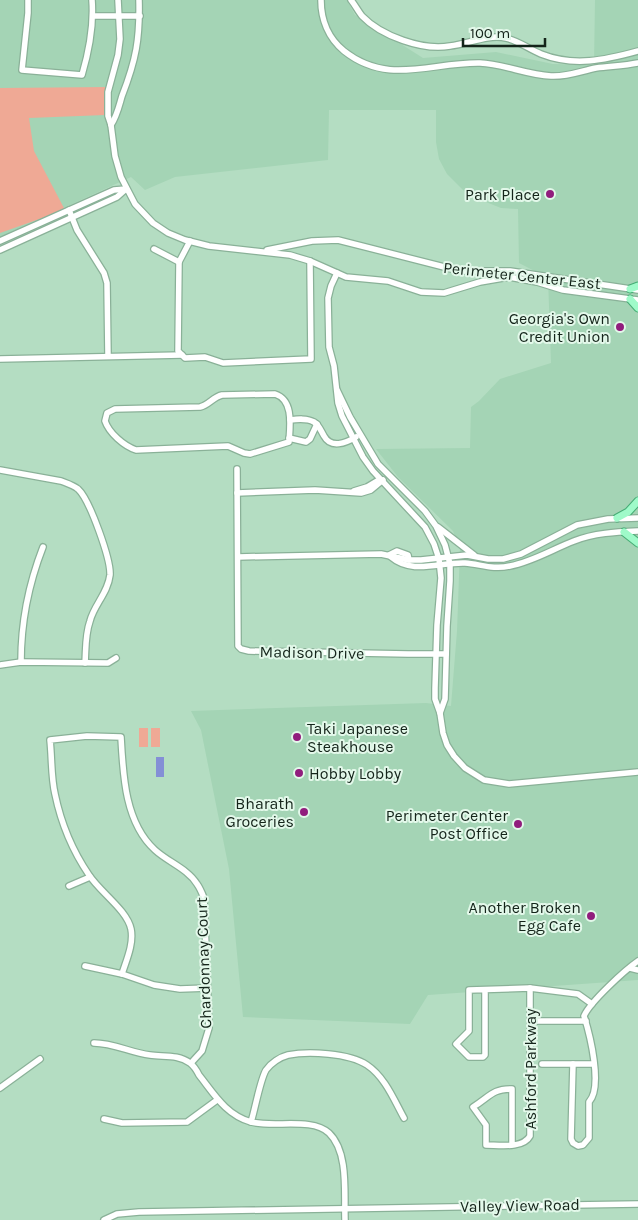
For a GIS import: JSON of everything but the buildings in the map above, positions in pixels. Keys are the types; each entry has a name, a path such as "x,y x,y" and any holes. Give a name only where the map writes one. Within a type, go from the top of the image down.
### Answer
{"main road":[{"path":"634,289 638,286"},
{"path":"634,300 638,308"},
{"path":"617,518 628,512 638,501"},
{"path":"624,532 638,543"}],"street":[{"path":"28,0 22,70 82,75 88,54 93,16 92,0"},
{"name":"Perimeter Center East","path":"118,0 120,39 108,92 108,116 115,156 126,188 135,204 153,223 168,233 190,241 234,250 290,255 351,278 388,281 427,293 448,292 494,279 514,278 571,291 634,300"},
{"path":"111,125 116,116 135,60 140,16 139,0"},
{"path":"321,0 325,23 334,42 354,58 376,67 411,70 484,64 552,76 567,76 584,71 638,63"},
{"path":"351,0 362,16 376,26 419,45 448,47 492,37 506,38 539,53 572,61 598,61 638,51"},
{"path":"93,16 140,16"},
{"path":"610,67 613,60 621,56"},
{"path":"598,61 610,67"},
{"path":"0,241 114,190 126,188"},
{"path":"0,250 117,196 126,188"},
{"path":"69,210 78,230 104,273 107,283 108,356"},
{"name":"Perimeter Center East","path":"261,252 312,241 331,240 460,271 505,270 634,289"},
{"path":"190,241 179,262 178,350 185,358 204,357 223,362 311,359 310,261"},
{"path":"154,249 179,262"},
{"path":"476,283 483,278 522,272"},
{"path":"337,273 329,290 327,302 329,347 334,366 339,408 363,457 381,480 423,524 434,544 439,562 441,578 435,700 440,712 447,745 465,768 475,776 486,781 509,784 638,772"},
{"path":"571,291 576,285 594,283"},
{"path":"0,359 182,355"},
{"path":"336,387 360,435 378,464 422,507 444,540 449,561 450,581 445,699 440,712"},
{"path":"275,394 281,396 286,401 290,420 289,442 250,454 228,446 136,450 130,448 110,431 105,418 109,411 114,409 200,407 206,405 215,397 222,395 275,394"},
{"path":"290,420 308,420 317,424 326,439 332,443 344,443 360,435"},
{"path":"289,438 306,442 310,439 317,424"},
{"name":"Madison Drive","path":"237,469 238,646 241,649 249,651 446,654"},
{"path":"0,470 61,481 78,489 88,504 110,563 110,575 107,586 90,619 86,635 85,663"},
{"path":"237,493 315,490 366,492 388,475"},
{"path":"449,561 467,555 498,560 514,557 573,526 592,521 638,518"},
{"path":"435,524 478,557"},
{"path":"389,555 398,562 409,566 449,561 482,567 503,568 520,564 581,538 638,531"},
{"path":"21,662 24,618 37,563 43,547"},
{"path":"238,557 389,555 409,560 439,562"},
{"path":"0,665 21,662 108,664 116,658"},
{"name":"Chardonnay Court","path":"122,974 131,947 132,930 127,918 90,877 77,856 64,828 55,792 50,740 86,736 121,738 129,804 140,831 154,849 188,873 197,883 204,898 209,1028 202,1051 191,1063"},
{"path":"69,886 90,877"},
{"path":"573,1064 572,1139 573,1143 578,1146 586,1143 589,1138 589,1102 594,1097 594,1064 584,1016 592,1004 624,971 638,961"},
{"path":"84,966 122,974 154,985 180,989 208,988"},
{"path":"630,968 638,970"},
{"name":"Ashford Parkway","path":"486,990 486,1055 483,1057 469,1057 456,1044 469,1031 469,990 530,988 578,994 592,1004"},
{"name":"Ashford Parkway","path":"512,1144 512,1089 500,1089 473,1107 486,1125 486,1145 512,1144 525,1142 530,1136 530,988"},
{"path":"530,1021 586,1021"},
{"path":"94,1042 107,1043 148,1055 178,1057 191,1063 217,1100 234,1114 251,1122 277,1125 314,1125 328,1132 338,1144 343,1158 345,1220"},
{"path":"251,1122 265,1072 275,1061 287,1055 305,1054 342,1056 355,1059 367,1066 387,1088 404,1118"},
{"path":"0,1088 40,1059"},
{"name":"Ashford Parkway","path":"542,1064 594,1064"},
{"path":"104,1119 122,1123 187,1122 217,1100"},
{"name":"Valley View Road","path":"104,1220 127,1212 638,1204"}],"shaded area":[{"path":"0,0 347,0 355,15 423,58 496,52 553,64 594,65 595,0 638,0 638,980 428,995 410,1024 243,1017 229,869 201,730 191,711 426,703 451,706 457,631 460,549 453,531 398,477 376,449 470,448 471,407 500,379 551,363 548,278 519,263 518,209 501,208 476,198 465,192 447,174 439,159 436,142 436,110 329,110 328,160 175,177 145,190 131,177 0,237"},
{"path":"109,87 105,115 29,118 34,151 65,210 0,233 0,88"},
{"path":"139,728 148,728 148,747 139,747"},
{"path":"151,728 160,728 160,747 151,747"}],"water":[{"path":"156,757 164,757 164,777 156,777"}],"place":[{"name":"Park Place","path":"550,194"},
{"name":"Georgia's Own Credit Union","path":"620,327"},
{"name":"Taki Japanese Steakhouse","path":"297,737"},
{"name":"Hobby Lobby","path":"299,773"},
{"name":"Bharath Groceries","path":"304,812"},
{"name":"Perimeter Center Post Office","path":"518,824"},
{"name":"Another Broken Egg Cafe","path":"591,916"}]}
